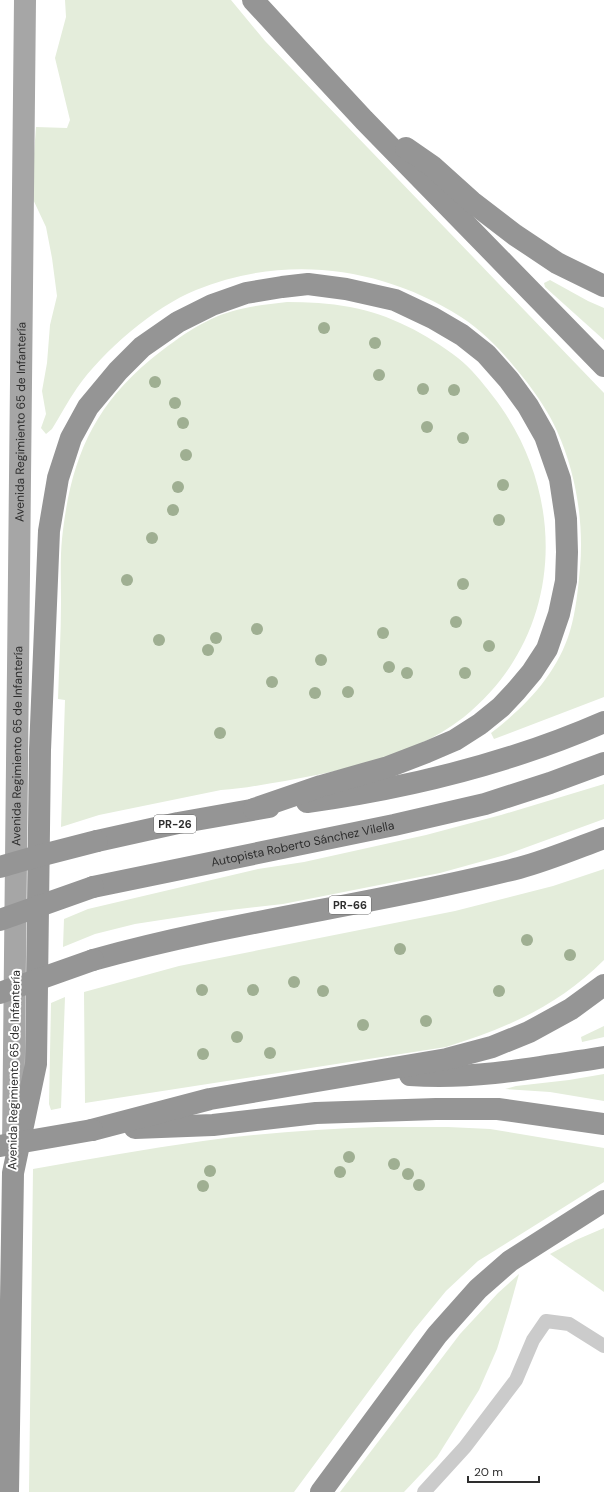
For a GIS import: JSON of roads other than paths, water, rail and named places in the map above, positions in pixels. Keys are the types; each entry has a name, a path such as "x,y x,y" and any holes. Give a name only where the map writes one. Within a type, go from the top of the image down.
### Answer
{"highway":[{"path":"253,0 364,120 604,366"},
{"path":"364,120 432,166 472,202 515,235 557,263 604,286"},
{"path":"13,1173 36,1064 40,750 49,531 58,478 72,438 88,407 118,371 142,347 178,322 212,305 246,293 282,286 308,284 346,289 395,300 433,318 462,335 486,354 524,400 545,436 560,479 566,519 566,581 559,614 547,649 532,672 502,707 480,724 455,740 388,767 321,786 254,809"},
{"path":"254,809 352,795 440,776 506,758 597,725"},
{"name":"Autopista Roberto Sánchez Vilella","path":"0,920 93,887 394,825 485,804 602,764"},
{"name":"PR-26","path":"0,867 97,841 178,823 254,809"},
{"name":"PR-66","path":"0,993 93,960 144,946 395,897 520,868 604,838"},
{"path":"0,1146 92,1130 210,1099 447,1059 492,1047 529,1032 572,1009 604,985"},
{"path":"373,1072 429,1076 467,1076 604,1057"},
{"path":"92,1130 213,1125 316,1113 498,1109 604,1124"},
{"name":"Avenida Regimiento 65 de Infantería","path":"8,1492 13,1173"},
{"path":"321,1492 437,1335 478,1289 510,1261 604,1201"}],"main road":[{"name":"Avenida Regimiento 65 de Infantería","path":"13,1173 25,0"}],"lane":[{"path":"424,1492 465,1447 516,1380 534,1340 546,1321 569,1324 604,1346"}]}
